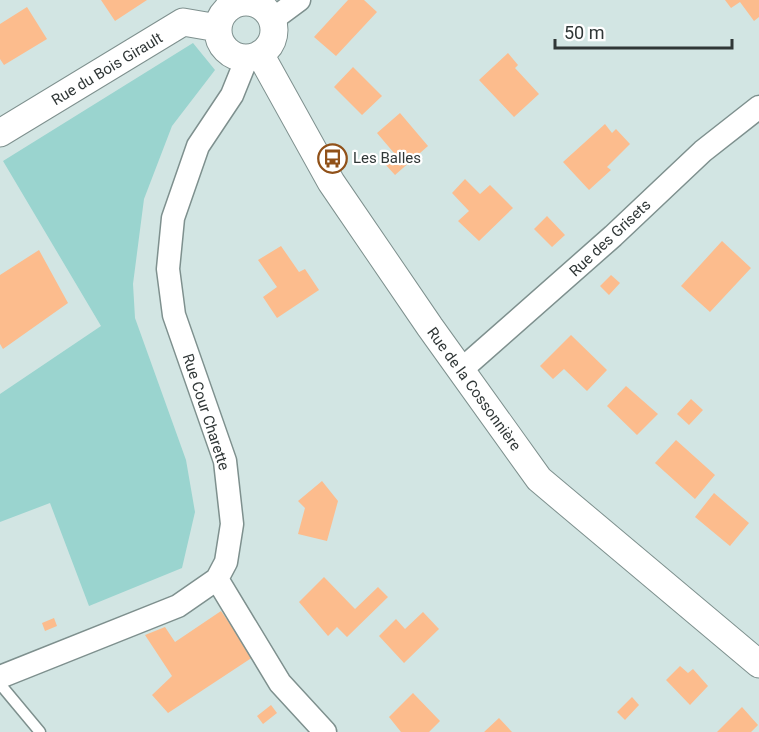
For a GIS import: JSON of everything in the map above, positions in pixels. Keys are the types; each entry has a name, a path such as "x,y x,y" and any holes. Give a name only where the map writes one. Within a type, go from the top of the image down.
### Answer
{"street":[{"path":"272,20 299,0"},
{"path":"237,1 254,3 262,7 272,20 272,39 253,56 229,52 223,46 218,28 224,12 237,1"},
{"name":"Rue du Bois Girault","path":"0,133 183,22 218,28"},
{"name":"Rue de la Cossonnière","path":"253,56 331,182 539,479 759,664"},
{"name":"Rue Cour Charette","path":"217,579 226,562 232,524 225,461 174,315 168,269 173,218 198,147 232,95 253,56"},
{"name":"Rue des Grisets","path":"461,370 613,236 703,151 759,107"},
{"path":"0,677 178,606 217,579 280,683 326,732"}],"lane":[{"path":"0,684 40,732"}],"shaded area":[{"path":"193,43 215,70 172,126 144,199 133,284 135,318 186,460 195,512 182,568 89,606 50,503 0,522 0,394 101,326 3,161"}],"building":[{"path":"101,0 147,0 115,21"},
{"path":"348,0 364,0 377,12 336,56 314,37"},
{"path":"725,0 759,0 759,17 754,21 740,2 731,8"},
{"path":"27,7 47,39 4,65 0,59 0,24"},
{"path":"508,53 518,65 515,68 539,94 514,117 479,80"},
{"path":"353,67 382,96 362,115 334,87"},
{"path":"400,113 428,146 395,175 384,163 394,153 377,133"},
{"path":"605,124 612,133 616,129 630,144 607,167 611,170 589,190 563,162"},
{"path":"465,179 480,194 490,185 513,208 479,241 458,221 469,211 452,193"},
{"path":"547,216 565,235 552,247 534,229"},
{"path":"722,241 751,268 710,312 681,286"},
{"path":"281,246 299,272 305,269 319,290 277,318 263,297 277,287 258,260"},
{"path":"39,250 68,303 3,349 0,344 0,275"},
{"path":"611,275 620,283 609,295 600,286"},
{"path":"571,335 607,370 587,391 564,369 553,379 540,366"},
{"path":"626,386 658,414 637,435 607,406"},
{"path":"691,399 703,410 689,425 677,414"},
{"path":"676,440 715,475 695,499 655,463"},
{"path":"322,481 338,501 327,541 298,534 305,508 298,501"},
{"path":"714,493 749,523 730,546 695,517"},
{"path":"324,577 355,609 378,587 388,597 347,637 337,627 328,636 299,602"},
{"path":"221,611 253,657 168,713 152,695 172,676 145,635 165,627 175,642"},
{"path":"423,612 439,629 404,663 379,636 396,619 405,629"},
{"path":"54,618 57,626 45,631 42,623"},
{"path":"680,666 688,673 693,669 708,686 690,705 666,680"},
{"path":"413,693 440,721 429,732 401,732 389,717"},
{"path":"632,697 639,705 625,720 617,712"},
{"path":"271,705 277,713 263,724 257,716"},
{"path":"742,707 758,725 751,732 717,732"},
{"path":"499,718 512,732 484,732"}],"place":[{"name":"Les Balles","path":"332,158"}]}
